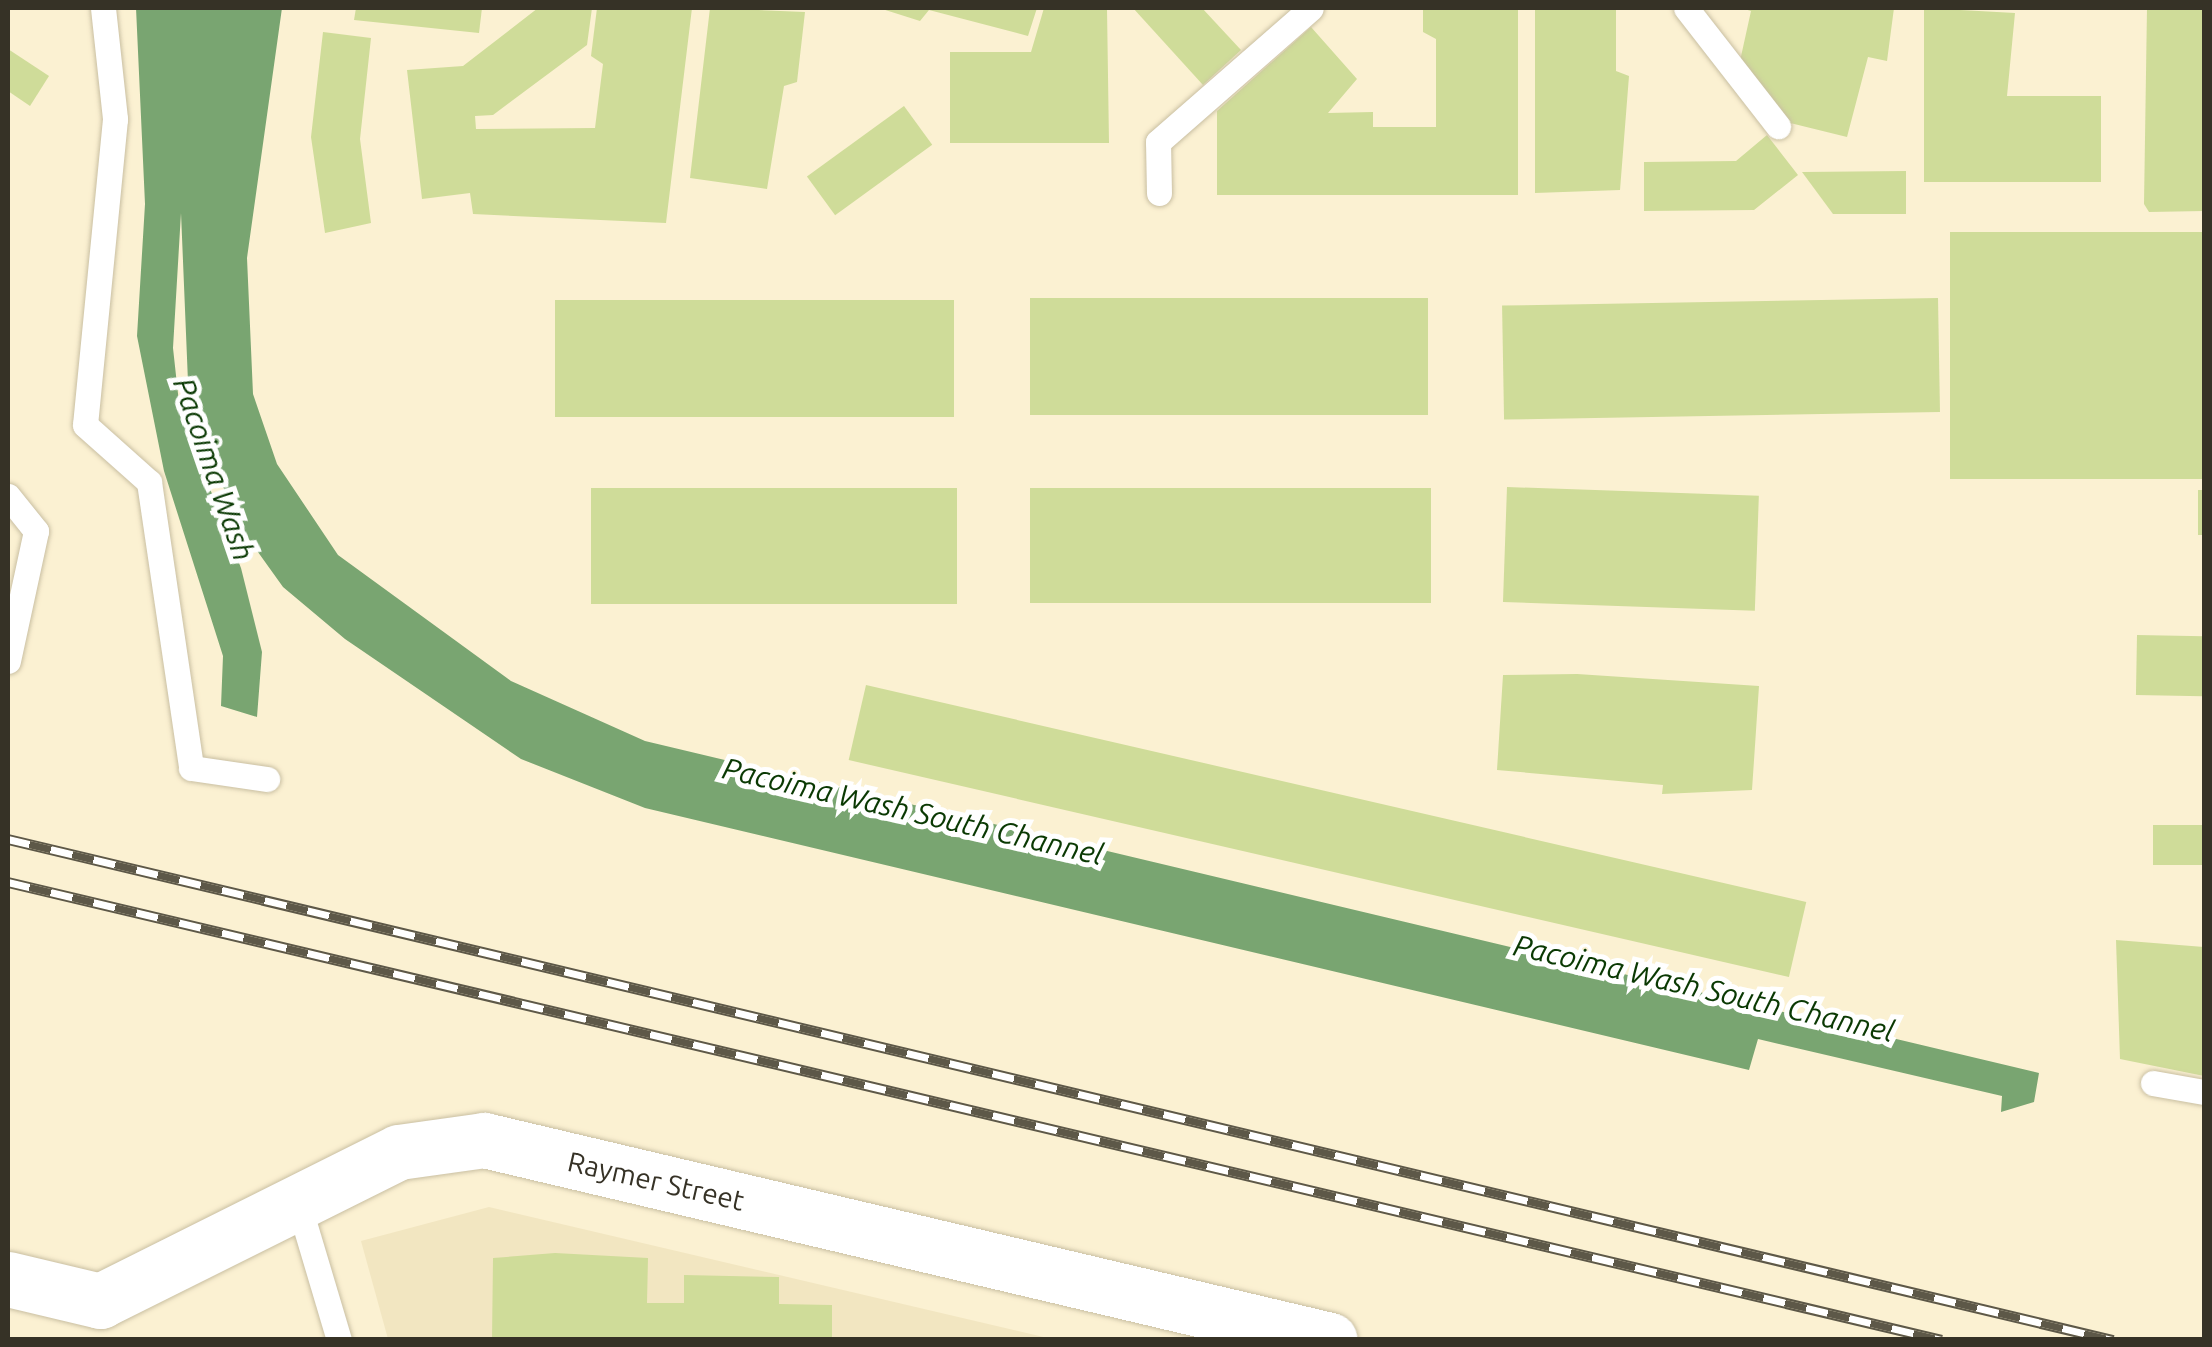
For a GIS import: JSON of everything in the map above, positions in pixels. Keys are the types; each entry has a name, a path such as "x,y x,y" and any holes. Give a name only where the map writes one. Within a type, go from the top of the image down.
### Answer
{"street":[{"name":"Raymer Street","path":"8,1278 105,1320 297,1198 399,1152 484,1140 1317,1338"}],"lane":[{"path":"102,8 115,119 85,425 148,482 191,768 267,778"},
{"path":"1159,194 1158,142 1311,8"},
{"path":"1686,8 1778,126"},
{"path":"8,496 36,531 8,660"},
{"path":"2152,1082 2204,1092"},
{"path":"297,1198 338,1340"}],"shaded area":[{"path":"489,1207 1052,1339 388,1339 361,1241"}],"water":[{"name":"Pacoima Wash South Channel","path":"136,8 282,8 247,258 253,394 277,464 338,555 511,681 645,741 2039,1073 2034,1102 2001,1112 2002,1096 1758,1039 1749,1070 645,808 521,759 345,639 283,587 240,527 189,406 181,213 173,348 180,412 241,568 262,652 257,717 221,706 223,656 164,471 137,336 145,204"}],"building":[{"path":"356,8 482,8 479,33 354,20"},
{"path":"538,8 592,8 587,45 493,115 475,116 476,129 595,128 603,64 591,56 597,8 692,8 666,223 473,214 470,193 422,199 407,70 463,66"},
{"path":"710,8 805,12 797,82 784,86 767,189 690,178"},
{"path":"879,8 1037,8 1028,36 929,10 920,21"},
{"path":"1044,8 1107,8 1109,143 950,143 950,52 1031,52"},
{"path":"1133,8 1202,8 1241,50 1203,85"},
{"path":"1423,8 1518,8 1518,195 1217,195 1217,111 1311,27 1357,79 1328,113 1373,112 1373,127 1436,127 1436,39 1423,32"},
{"path":"1535,8 1616,8 1616,71 1629,76 1620,190 1535,193"},
{"path":"1741,8 1894,8 1887,61 1868,57 1847,137 1778,120 1740,61 1751,11"},
{"path":"1924,8 2015,13 2007,96 2101,96 2101,182 1924,182"},
{"path":"2147,8 2204,8 2204,211 2149,212 2144,204"},
{"path":"323,32 371,38 360,139 371,223 325,233 311,137"},
{"path":"8,49 49,76 30,106 8,91"},
{"path":"904,106 932,145 835,215 807,177"},
{"path":"1767,135 1798,175 1754,210 1644,211 1644,162 1736,161"},
{"path":"1906,171 1906,214 1833,214 1802,172"},
{"path":"1950,232 2204,232 2204,479 1950,479"},
{"path":"1030,298 1428,298 1428,415 1030,415"},
{"path":"1938,298 1940,412 1504,420 1502,306"},
{"path":"555,300 954,300 954,417 555,417"},
{"path":"1507,487 1759,496 1755,611 1503,602"},
{"path":"591,488 957,488 957,604 591,604"},
{"path":"1030,488 1431,488 1431,603 1030,603"},
{"path":"2198,490 2204,490 2204,535 2198,535"},
{"path":"2137,635 2204,636 2203,696 2136,695"},
{"path":"1577,674 1759,686 1752,790 1662,794 1663,785 1497,770 1503,675"},
{"path":"866,685 1806,902 1789,977 849,760"},
{"path":"2153,825 2204,825 2204,865 2153,865"},
{"path":"2116,940 2204,947 2204,1076 2120,1059"},
{"path":"555,1253 648,1258 647,1303 684,1303 684,1275 779,1277 779,1304 832,1305 832,1340 492,1340 493,1258"}],"railway":[{"path":"8,839 2113,1340"},
{"path":"8,882 1942,1340"}],"water label":[{"name":"Pacoima Wash","path":"214,469"}]}
